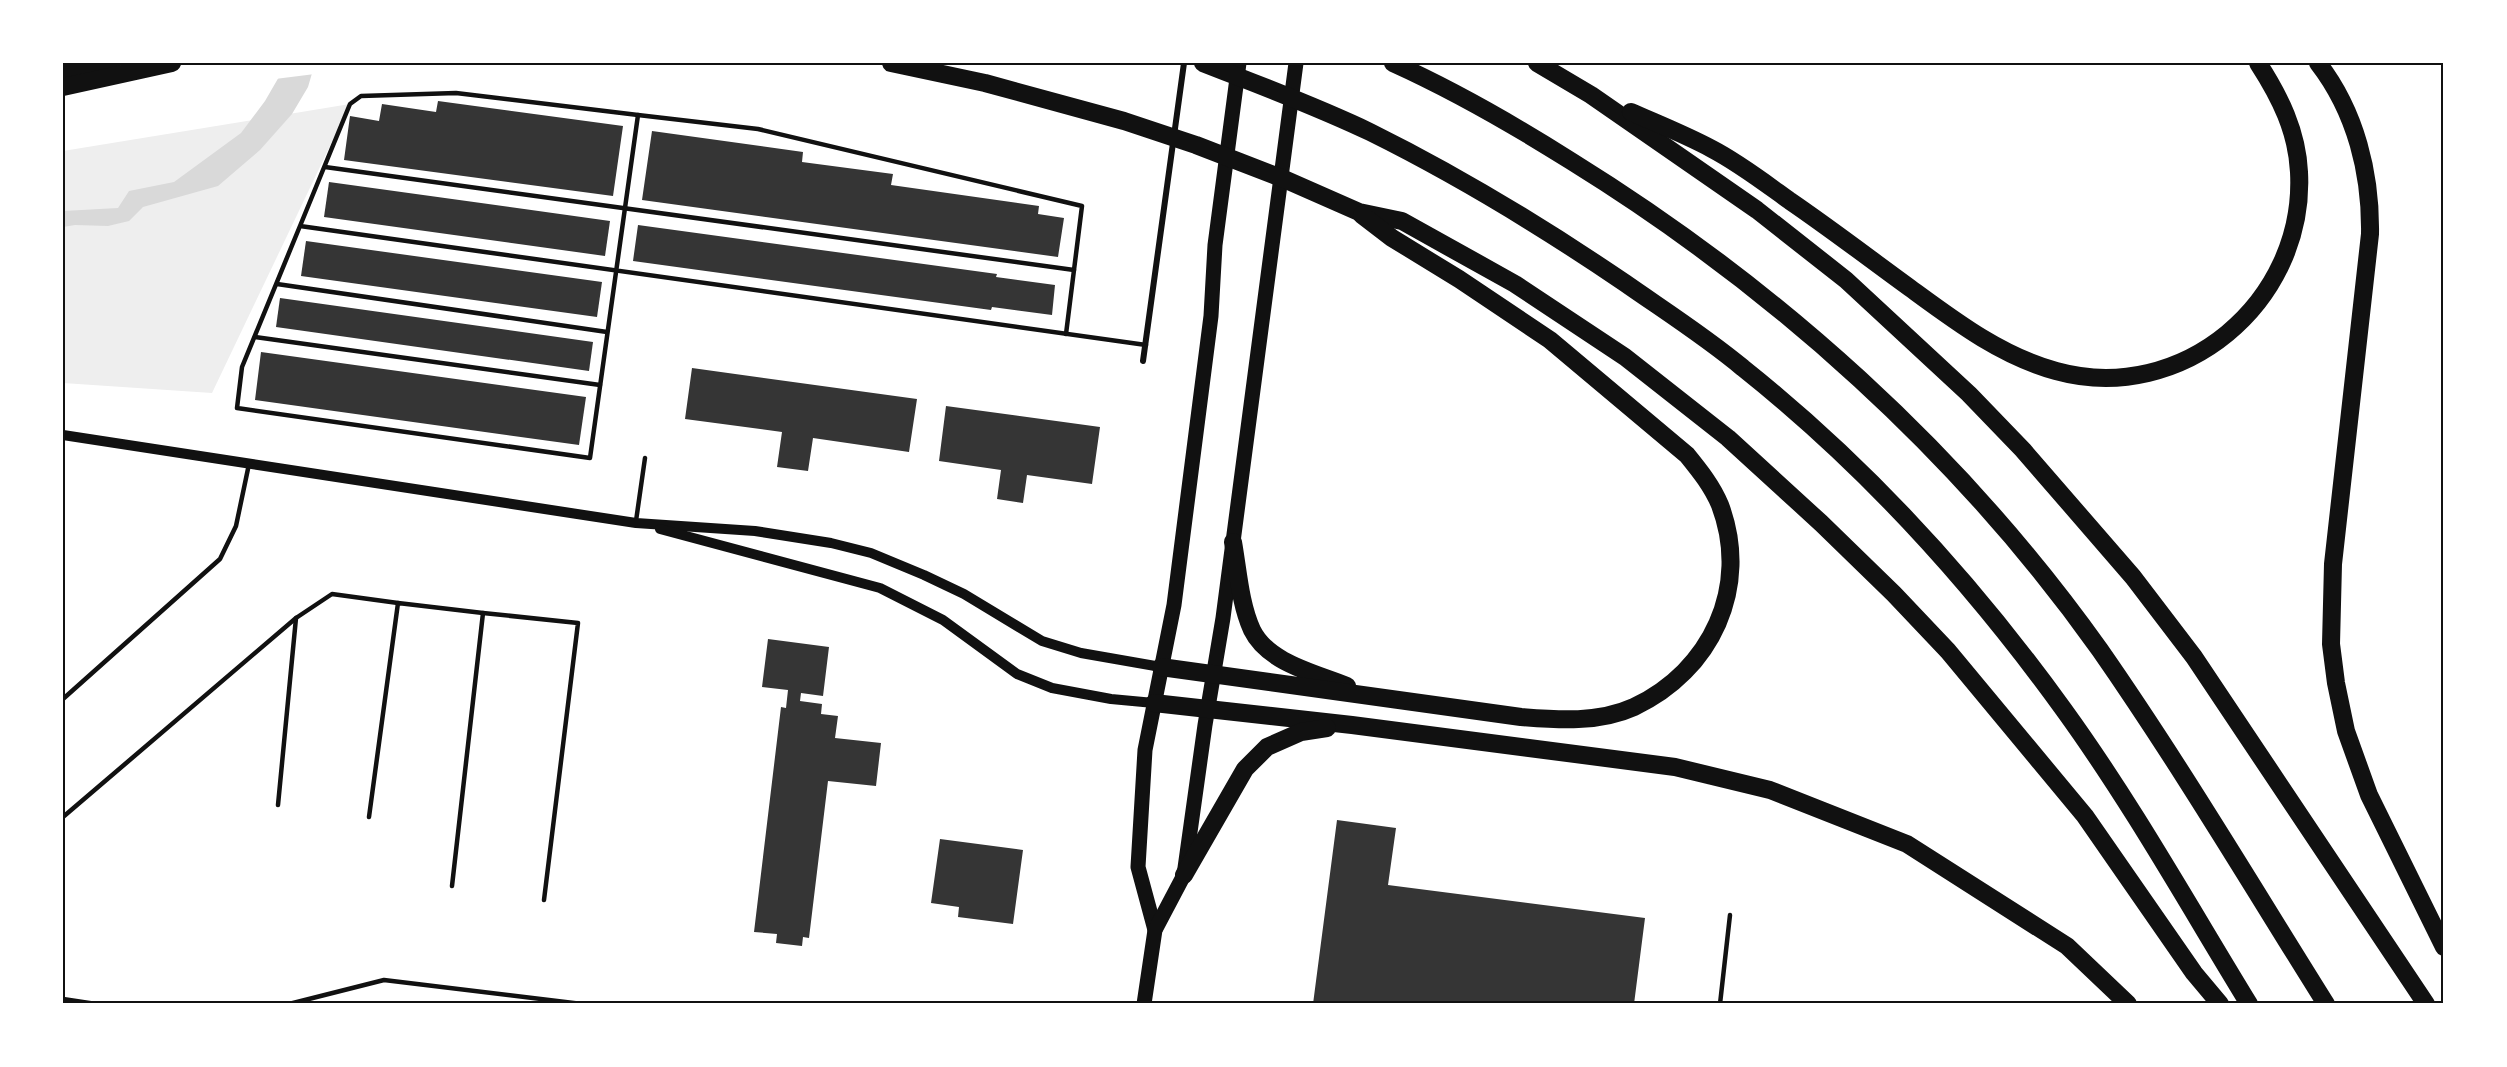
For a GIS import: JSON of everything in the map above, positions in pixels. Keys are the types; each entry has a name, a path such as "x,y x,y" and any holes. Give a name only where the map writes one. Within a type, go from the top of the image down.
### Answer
{"highway":[{"path":"63,71 145,63"},
{"path":"63,87 172,63"},
{"path":"891,63 1006,88 1124,121 1208,149 1359,212 1401,221 1515,284 1625,357 1712,424 1894,594 1948,651 2085,816 2194,974 2220,1004"},
{"path":"1203,63 1367,131 1452,175 1557,238 1705,338 1746,369 1872,484 1948,566 2006,635 2066,713 2115,785 2249,1004"},
{"path":"1393,63 1506,122 1654,214 1800,326 1893,410 1996,520 2098,649 2152,727 2326,1004"},
{"path":"1537,63 1591,94 1757,210 1846,280 1969,394 2023,450 2133,577 2194,657 2426,1004"},
{"path":"1591,94 1713,149 1790,200 1959,324 2000,348 2048,369 2104,378 2141,374 2165,368 2198,354 2219,341 2247,316 2275,278 2293,232 2299,195 2299,171 2294,135 2286,111 2258,63"},
{"path":"2318,63 2338,94 2354,129 2366,176 2370,215 2370,234 2332,564 2330,614 2334,674 2346,731 2365,787 2444,947"},
{"path":"1161,667 1563,721 1632,708 1658,694 1674,682 1701,654 1723,610 1729,582 1730,561 1725,522 1719,503 1706,477 1680,448 1550,340 1459,279 1392,238 1359,212"},
{"path":"1233,542 1246,610 1252,630 1259,640 1269,650 1289,663 1374,697"},
{"path":"1154,703 1208,707 1675,767 1770,789 1907,844 2067,946 2128,1004"},
{"path":"1184,875 1245,770 1267,747 1301,732 1352,725"}],"main road":[{"path":"1155,930 1138,867 1145,750 1174,605 1211,316 1215,245 1239,63"},
{"path":"1144,1004 1155,930 1184,875 1233,542 1296,63"}],"street":[{"path":"1143,361 1184,63"},
{"path":"63,435 636,524 755,531 871,553 964,594 1042,641 1081,652 1161,667"},
{"path":"636,524 880,588 943,620 1017,674 1068,692 1154,703"}],"lane":[{"path":"638,115 590,458 237,408 242,368 350,105 362,96 456,93 758,129 1082,206 1065,334"},
{"path":"325,167 1074,270"},
{"path":"300,226 1146,345"},
{"path":"277,284 607,332"},
{"path":"255,337 600,385"},
{"path":"636,524 645,458"},
{"path":"63,699 220,559 236,526 249,464"},
{"path":"63,817 296,618 332,594 578,623 544,900"},
{"path":"369,817 398,603"},
{"path":"452,886 483,613"},
{"path":"278,806 296,618"},
{"path":"1720,1004 1730,915"},
{"path":"289,1004 384,980 582,1004"},
{"path":"63,999 96,1004"}],"shaded area":[{"path":"287,63 315,63 308,87 292,114 260,150 218,186 143,207 129,221 108,226 63,227 63,211 118,208 129,191 174,182 241,133 265,101"},
{"path":"350,104 212,393 63,383 63,151"}],"pier":[{"path":"283,63 318,63 315,74 275,79"}],"building":[{"path":"438,101 623,126 613,196 344,160 350,116 379,121 382,104 436,112"},
{"path":"652,131 803,152 802,162 893,174 891,185 1039,206 1038,214 1064,218 1058,257 642,200"},
{"path":"329,182 610,221 605,256 324,217"},
{"path":"638,225 997,274 996,277 1055,285 1052,315 992,307 991,310 633,261"},
{"path":"306,241 602,282 597,317 301,276"},
{"path":"280,298 593,342 589,371 276,327"},
{"path":"261,352 586,397 579,445 255,400"},
{"path":"692,368 917,399 909,452 813,438 808,471 777,467 782,432 685,419"},
{"path":"946,406 1100,427 1092,484 1027,475 1023,503 997,499 1001,470 939,461"},
{"path":"768,639 829,647 823,696 801,693 800,701 822,704 821,714 838,716 835,738 881,743 876,786 828,781 809,938 803,937 802,946 776,943 777,934 754,932 781,707 786,708 788,690 762,687"},
{"path":"1337,820 1396,828 1388,885 1645,918 1634,1004 1313,1004"},
{"path":"940,839 1023,850 1013,924 958,917 959,907 931,903"}]}
